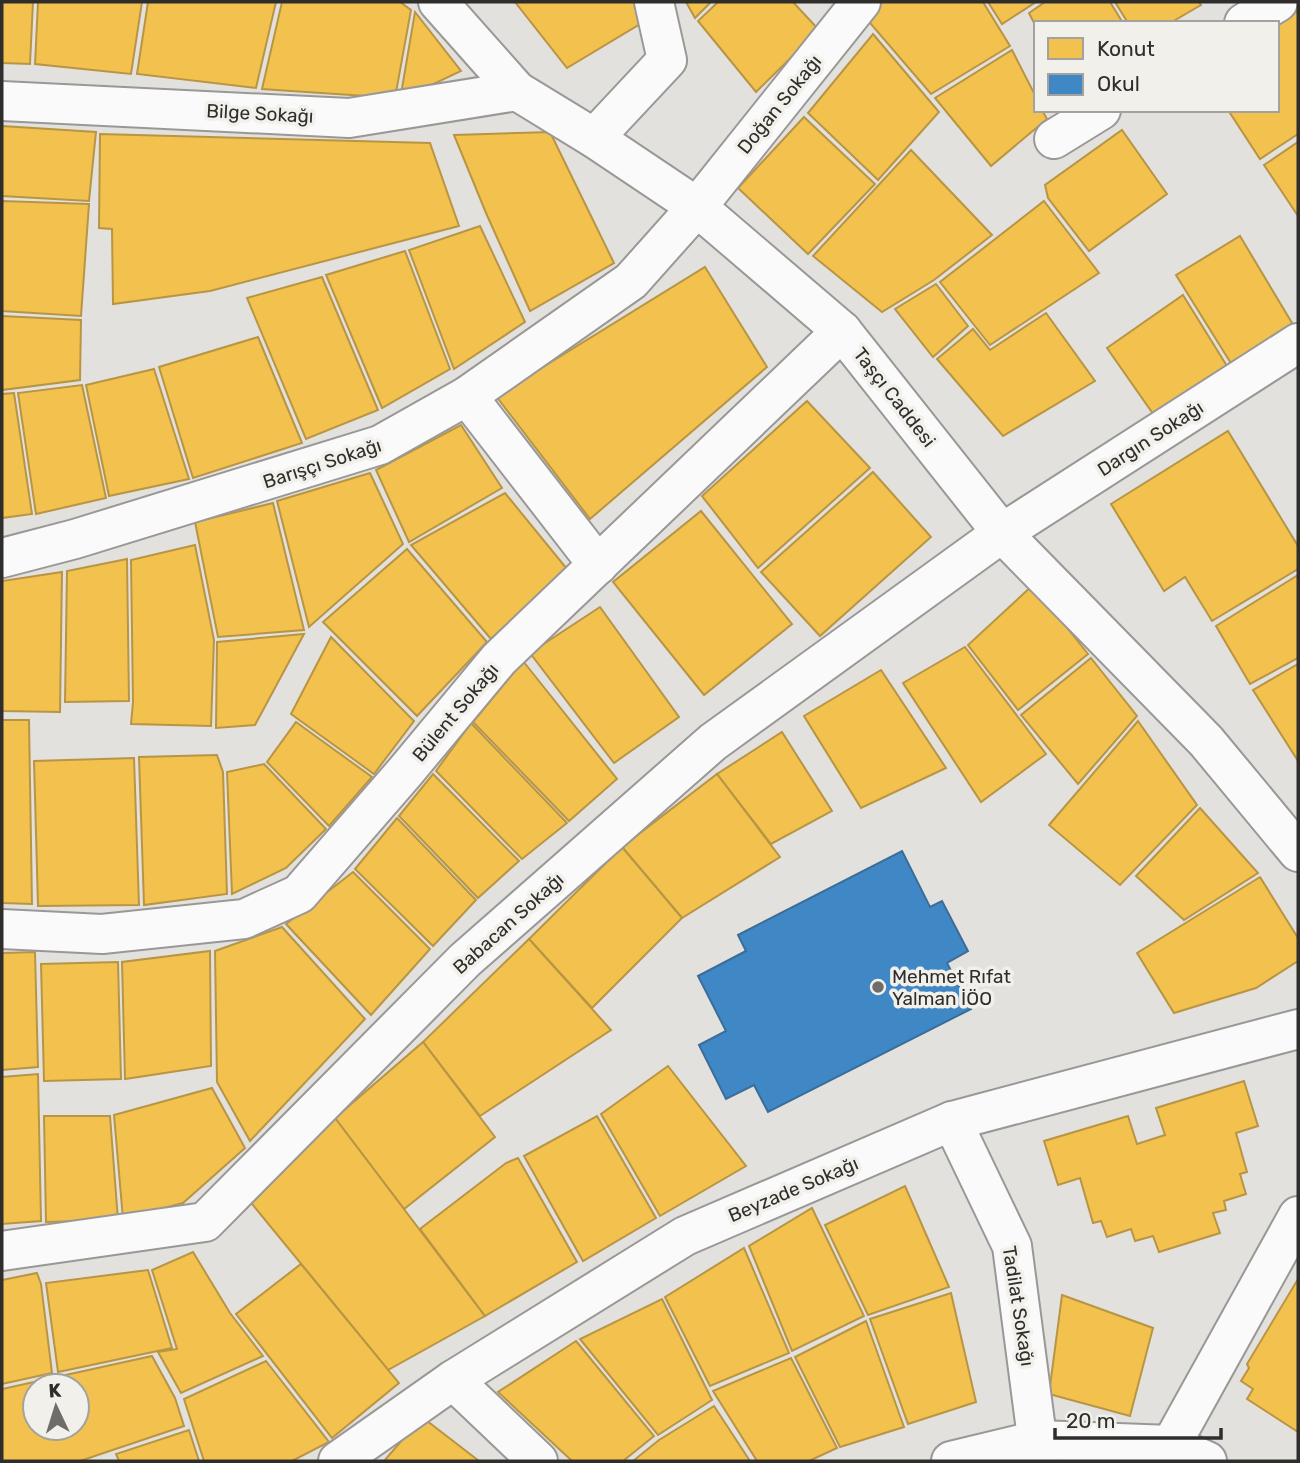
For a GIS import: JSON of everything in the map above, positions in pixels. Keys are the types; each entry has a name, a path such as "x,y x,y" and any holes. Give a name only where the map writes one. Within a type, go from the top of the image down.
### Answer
{"street":[{"name":"Taşçı Caddesi","path":"438,2 517,91 594,138 697,207 842,331 1002,533 1206,741 1298,852"},
{"path":"594,138 667,61 654,2"},
{"name":"Doğan Sokağı","path":"697,207 861,2"},
{"path":"1247,21 1278,2"},
{"name":"Bilge Sokağı","path":"2,101 349,118 517,91"},
{"path":"1054,139 1098,112"},
{"name":"Barışçı Sokağı","path":"2,558 101,532 380,445 467,396 631,281 697,207"},
{"name":"Bülent Sokağı","path":"2,929 102,934 244,919 299,894 499,659 842,331"},
{"name":"Dargın Sokağı","path":"1002,533 1298,342"},
{"path":"467,396 598,565"},
{"name":"Babacan Sokağı","path":"2,1251 205,1222 464,960 713,742 1002,533"},
{"name":"Beyzade Sokağı","path":"338,1461 453,1380 685,1236 952,1121 1298,1029"},
{"name":"Tadilat Sokağı","path":"952,1121 1012,1245 1039,1451"},
{"path":"1171,1445 1298,1216"},
{"path":"453,1380 538,1461"},
{"path":"951,1461 1039,1451 1171,1445 1207,1461"}],"building: Konut":[{"path":"2,2 33,2 30,64 2,63"},
{"path":"38,2 142,2 131,74 35,64"},
{"path":"148,2 276,2 256,88 137,74"},
{"path":"282,2 400,2 411,10 395,98 262,89"},
{"path":"515,2 638,2 645,21 567,68"},
{"path":"686,2 711,2 695,18"},
{"path":"718,2 793,2 819,30 756,92 698,21"},
{"path":"883,2 983,2 1010,46 931,94 864,16"},
{"path":"988,2 1036,2 1002,24"},
{"path":"1045,2 1110,2 1122,21 1034,23 1029,13"},
{"path":"1115,2 1199,2 1201,5 1173,21 1127,21"},
{"path":"1290,2 1298,14 1298,134 1260,159 1229,112 1279,112 1278,21"},
{"path":"415,12 461,71 400,100"},
{"path":"873,34 939,112 878,180 808,113"},
{"path":"1012,50 1034,93 1034,112 1043,112 1047,119 991,166 935,98"},
{"path":"804,117 875,184 808,254 738,188"},
{"path":"2,126 96,132 89,201 2,196"},
{"path":"1122,130 1167,194 1089,251 1048,198 1045,185"},
{"path":"550,132 614,263 530,311 454,135"},
{"path":"100,134 430,143 459,226 210,291 113,304 112,229 99,228"},
{"path":"1298,142 1298,216 1264,165"},
{"path":"911,150 992,235 934,280 882,312 813,256"},
{"path":"2,201 89,204 81,316 2,311"},
{"path":"1044,201 1099,273 990,345 940,282"},
{"path":"480,226 525,322 454,369 409,250"},
{"path":"1240,236 1295,328 1232,365 1176,275"},
{"path":"405,251 450,369 382,408 326,275"},
{"path":"705,267 767,367 590,519 496,396"},
{"path":"322,277 378,410 306,439 247,298"},
{"path":"936,284 968,326 933,357 895,309"},
{"path":"1183,295 1235,379 1163,428 1107,348"},
{"path":"1046,313 1095,381 1003,436 937,359 973,329 990,350"},
{"path":"2,316 81,320 80,380 2,390"},
{"path":"258,337 302,443 193,478 159,367"},
{"path":"154,369 189,479 109,496 86,385"},
{"path":"82,385 106,498 36,514 18,393"},
{"path":"14,393 32,514 2,518 2,394"},
{"path":"807,401 870,468 758,568 702,496"},
{"path":"461,425 502,488 409,542 376,470"},
{"path":"1228,431 1298,546 1298,569 1212,621 1185,577 1164,591 1111,504"},
{"path":"873,472 931,537 820,636 761,572"},
{"path":"370,473 403,544 309,627 277,501"},
{"path":"505,493 567,569 491,639 411,545"},
{"path":"273,503 304,630 218,637 195,522"},
{"path":"701,511 792,624 704,695 613,582"},
{"path":"195,545 214,640 211,726 131,724 131,560"},
{"path":"407,549 487,642 417,716 323,622"},
{"path":"127,559 129,701 65,702 67,571"},
{"path":"62,572 60,712 2,711 2,581"},
{"path":"1298,575 1298,658 1250,684 1216,626"},
{"path":"1033,585 1088,654 1018,710 968,645"},
{"path":"600,607 679,717 614,763 530,653"},
{"path":"304,634 255,725 216,728 217,642"},
{"path":"331,637 414,721 374,774 291,714"},
{"path":"965,647 1046,754 981,802 903,683"},
{"path":"1091,658 1137,716 1078,784 1021,715"},
{"path":"523,661 617,779 569,821 473,722"},
{"path":"1298,664 1298,761 1253,690"},
{"path":"881,670 946,768 861,808 804,716"},
{"path":"2,720 29,720 32,904 2,903"},
{"path":"1138,721 1197,805 1120,885 1049,825"},
{"path":"296,722 372,777 329,826 267,762"},
{"path":"471,723 567,823 522,859 436,771"},
{"path":"782,732 832,811 771,844 717,774"},
{"path":"217,755 223,772 227,894 144,905 139,757"},
{"path":"134,758 139,905 38,906 34,761"},
{"path":"264,764 326,829 286,868 232,894 227,772"},
{"path":"433,774 519,861 478,898 399,816"},
{"path":"717,774 780,857 682,918 622,847"},
{"path":"1200,808 1258,873 1184,920 1136,876"},
{"path":"397,818 476,900 433,946 355,869"},
{"path":"622,847 682,918 592,1008 529,939"},
{"path":"353,872 430,949 371,1015 286,924"},
{"path":"1260,877 1298,938 1298,961 1256,988 1174,1013 1137,953"},
{"path":"282,927 365,1019 250,1141 217,1082 215,951"},
{"path":"529,939 611,1030 480,1116 423,1042"},
{"path":"210,951 211,1066 125,1079 122,962"},
{"path":"35,952 38,1067 2,1070 2,953"},
{"path":"118,962 121,1079 44,1081 41,964"},
{"path":"423,1042 495,1137 404,1209 335,1118"},
{"path":"668,1066 746,1166 660,1216 601,1114"},
{"path":"38,1074 41,1221 2,1224 2,1077"},
{"path":"1244,1081 1258,1126 1236,1133 1247,1172 1240,1174 1246,1194 1224,1201 1226,1210 1213,1213 1220,1233 1159,1252 1153,1236 1135,1241 1131,1229 1107,1237 1101,1221 1093,1223 1080,1178 1058,1185 1044,1141 1128,1116 1137,1144 1165,1135 1156,1108"},
{"path":"212,1088 245,1148 183,1203 123,1219 114,1115"},
{"path":"44,1116 110,1116 118,1220 46,1222"},
{"path":"597,1116 656,1218 583,1261 524,1156"},
{"path":"335,1118 485,1316 388,1370 248,1199"},
{"path":"518,1158 577,1262 485,1316 420,1229 506,1163"},
{"path":"905,1186 949,1287 868,1315 825,1225"},
{"path":"812,1208 864,1316 792,1351 749,1246"},
{"path":"744,1248 789,1353 710,1386 665,1297"},
{"path":"193,1252 230,1313 263,1356 181,1393 158,1352 177,1349 152,1270"},
{"path":"301,1264 399,1383 332,1438 236,1314"},
{"path":"148,1270 172,1348 58,1372 46,1283"},
{"path":"37,1273 41,1284 52,1372 21,1372 21,1380 2,1384 2,1280"},
{"path":"1298,1279 1298,1432 1247,1399 1253,1389 1241,1381 1249,1368 1247,1364"},
{"path":"951,1293 976,1402 908,1424 870,1319"},
{"path":"1062,1295 1153,1328 1130,1416 1049,1394"},
{"path":"662,1299 712,1400 658,1435 580,1339"},
{"path":"866,1321 904,1427 840,1447 795,1357"},
{"path":"576,1341 654,1436 623,1461 572,1461 498,1392"},
{"path":"152,1356 175,1398 184,1426 80,1461 2,1461 2,1389 21,1385 21,1442 91,1442 91,1372 79,1372"},
{"path":"791,1358 837,1448 809,1461 757,1461 713,1391"},
{"path":"266,1361 329,1442 292,1461 204,1461 184,1399"},
{"path":"714,1406 750,1461 633,1461 659,1440"},
{"path":"422,1417 479,1461 384,1461"},
{"path":"189,1430 199,1461 119,1461 116,1454"}],"building: Okul":[{"path":"902,851 930,907 942,901 968,951 947,963 971,1009 768,1112 754,1085 726,1099 699,1045 726,1031 698,976 746,951 738,935"}],"place":[{"name":"Mehmet Rıfat Yalman İÖO","path":"878,987"}]}
